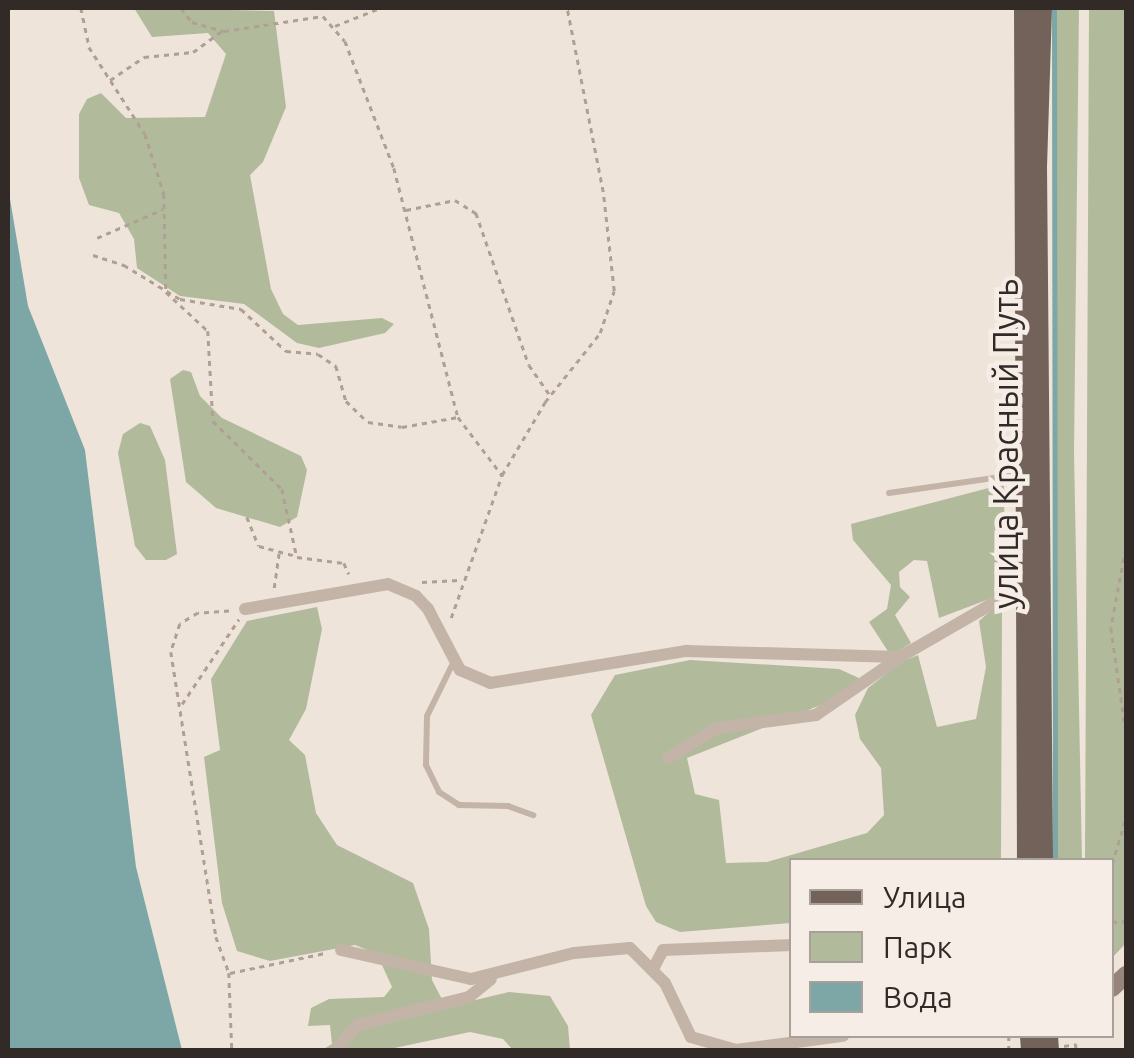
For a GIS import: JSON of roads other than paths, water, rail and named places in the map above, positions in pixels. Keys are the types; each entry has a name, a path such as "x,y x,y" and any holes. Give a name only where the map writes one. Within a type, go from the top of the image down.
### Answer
{"main road":[{"name":"улица Красный Путь","path":"1027,858 1022,474 1033,17"},
{"name":"улица Красный Путь","path":"1033,17 1044,858"}],"street":[{"path":"246,609 388,584 416,596 446,639 454,660 471,678 490,683 686,652 900,656"},
{"path":"668,758 716,728 816,715 900,656 1009,594 1022,594"},
{"path":"654,967 662,950 789,945"},
{"path":"342,950 492,978 616,946 630,948 654,967 691,1044 736,1050 811,1045 836,1038"},
{"path":"336,1050 357,1025 469,998 492,978"}],"lane":[{"path":"888,493 1022,474"},
{"path":"454,660 427,716 426,765 439,792 459,805 508,806 533,815"}],"water":[{"path":"8,187 28,306 85,450 136,867 182,1050 8,1050"}],"waterway":[{"path":"1054,8 1055,858"}]}
